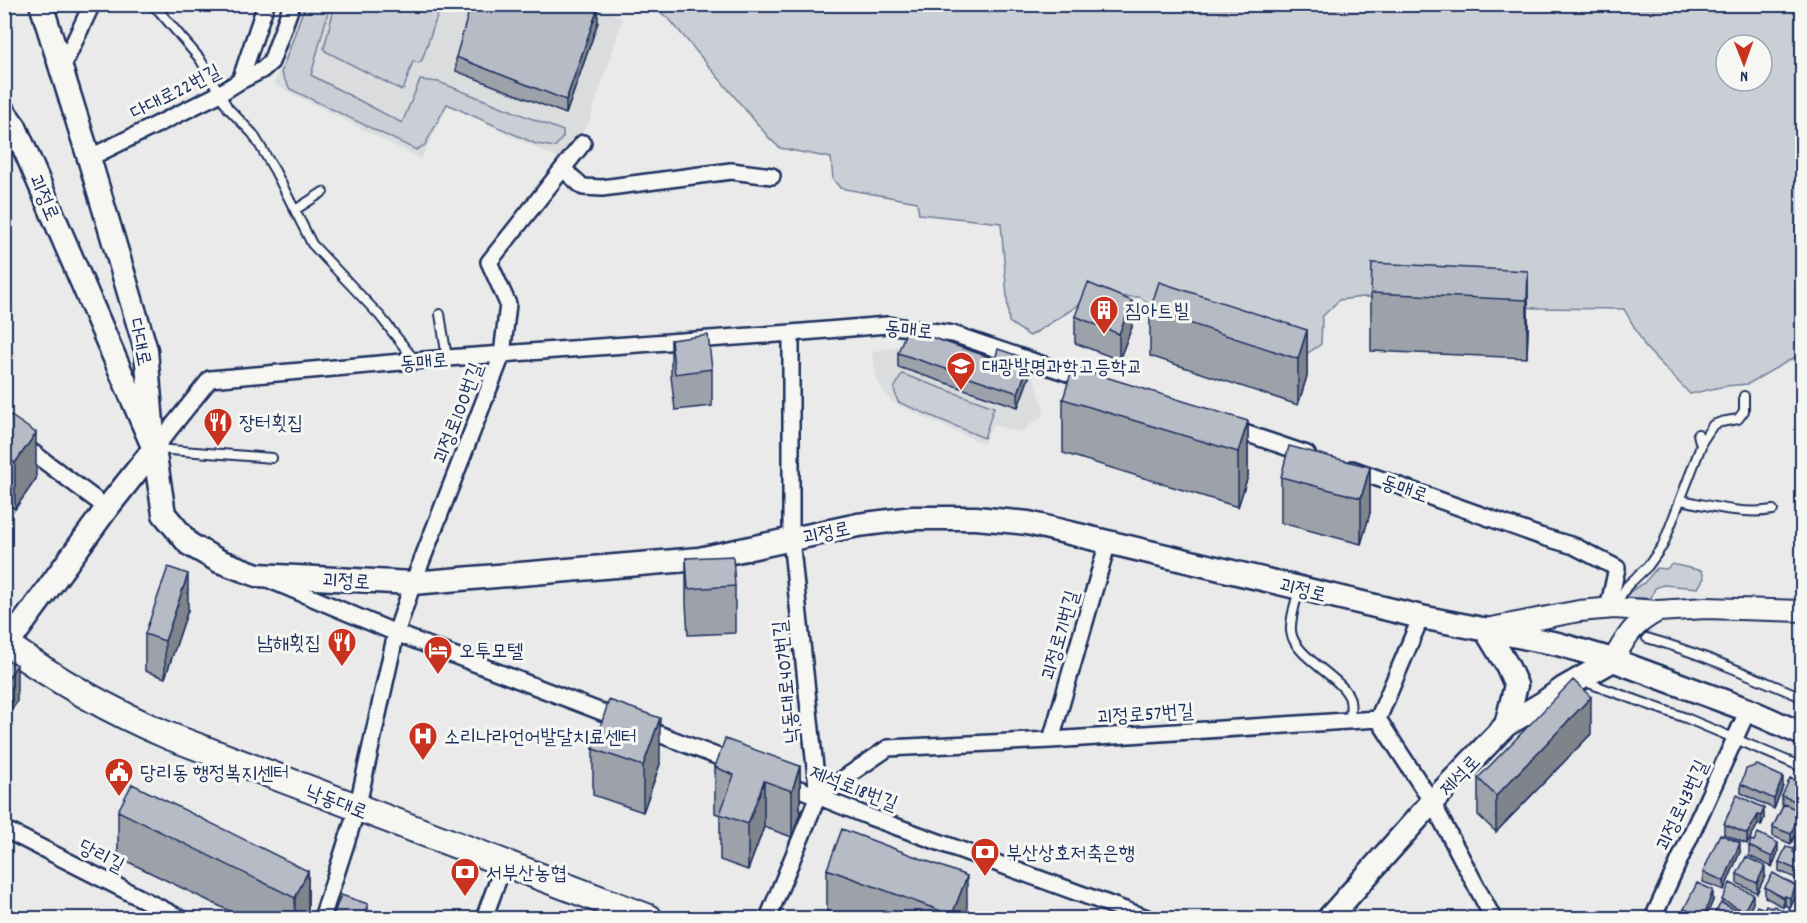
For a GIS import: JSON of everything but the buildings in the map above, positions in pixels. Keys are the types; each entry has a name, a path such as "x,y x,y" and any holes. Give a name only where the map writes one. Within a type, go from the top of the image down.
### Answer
{"main road":[{"name":"다대로","path":"41,4 146,350 154,449"},
{"name":"괴정로","path":"8,123 154,449 164,514 189,544 219,561 257,575 413,583 699,559 858,525 913,518 976,518 1028,523 1421,617 1558,644 1613,660 1748,710 1803,734"},
{"path":"5,645 154,449"},
{"path":"1485,629 1507,665 1516,685 1506,725"},
{"name":"낙동대로","path":"5,645 88,698 137,722 357,809 649,918"},
{"name":"제석로","path":"1329,918 1432,802 1506,725 1613,660"}],"street":[{"path":"62,68 92,4"},
{"name":"다대로22번길","path":"89,158 240,81 266,4"},
{"path":"240,81 262,70 271,62 292,4"},
{"name":"괴정로100번길","path":"413,583 502,355 508,304 489,262 583,143"},
{"path":"563,169 583,187 602,188 731,171 772,176"},
{"name":"동매로","path":"154,449 210,379 447,358 887,325 953,334 1098,383"},
{"name":"괴정로","path":"791,333 791,539"},
{"path":"1220,425 1321,459"},
{"path":"4,431 107,508"},
{"name":"동매로","path":"1343,466 1574,546 1617,568 1611,609"},
{"name":"낙동대로407번길","path":"768,918 818,796 791,539"},
{"name":"괴정로71번길","path":"1051,740 1108,542"},
{"path":"257,575 396,633 752,770"},
{"path":"322,918 357,809 396,633 413,583"},
{"path":"1485,629 1580,611 1611,609 1706,608 1803,611"},
{"path":"1613,660 1631,629 1658,610"},
{"path":"1421,617 1378,719 1432,802 1493,918"},
{"name":"괴정로43번길","path":"1653,918 1748,710"},
{"name":"괴정로57번길","path":"818,796 888,748 1378,719"},
{"name":"제석로18번길","path":"774,779 870,817 1147,918"},
{"name":"당리길","path":"4,829 180,918"},
{"path":"484,918 504,864"}],"lane":[{"path":"150,4 159,11 200,59 228,108 253,134 312,244 380,316 416,362"},
{"path":"295,210 323,192"},
{"path":"440,314 447,358"},
{"path":"1611,609 1627,586 1648,566 1663,545 1682,500 1701,443 1713,425 1738,419 1744,411 1744,396"},
{"path":"1698,434 1701,443"},
{"path":"154,449 272,458"},
{"path":"1682,500 1743,511 1773,510"},
{"path":"1300,588 1292,618 1291,634 1300,648 1349,697 1350,720"},
{"path":"1647,638 1667,643 1730,667 1803,698"},
{"path":"1579,680 1686,718 1803,767"},
{"path":"1791,918 1803,894"}],"shaded area":[{"path":"587,4 623,18 590,120 563,161 448,105 421,159 274,84 302,5"},
{"path":"305,5 330,5 311,75 402,123 420,80 439,82 563,131 563,137 555,147 536,144 447,104 425,145 416,150 290,89 281,73"},
{"path":"335,5 441,5 422,60 418,63 413,61 404,88 401,90 325,51"},
{"path":"651,5 1802,5 1802,353 1748,384 1725,386 1690,394 1646,348 1624,309 1536,308 1363,297 1339,300 1322,317 1321,344 1302,357 1164,317 1140,297 1093,296 1030,336 1009,322 1001,223 919,214 917,202 840,188 833,179 831,158 780,148 670,20"},
{"name":"대광발명과학고등학교","path":"924,341 1033,374 1045,413 1021,432 993,425 983,444 892,402 877,381 872,352"},
{"path":"902,374 994,407 984,438 898,402 894,389"},
{"path":"1672,564 1702,571 1704,578 1698,588 1663,585 1655,588 1651,598 1624,598 1623,596 1644,583 1657,568 1666,569"}],"place":[{"name":"짐아트빌","path":"1104,336"},
{"name":"대광발명과학고등학교","path":"961,392"},
{"name":"장터횟집","path":"218,448"},
{"name":"남해횟집","path":"342,668"},
{"name":"오투모텔","path":"438,676"},
{"name":"소리나라언어발달치료센터","path":"423,762"},
{"name":"당리동 행정복지센터","path":"119,798"},
{"name":"부산상호저축은행","path":"985,878"},
{"name":"서부산농협","path":"465,898"}]}
